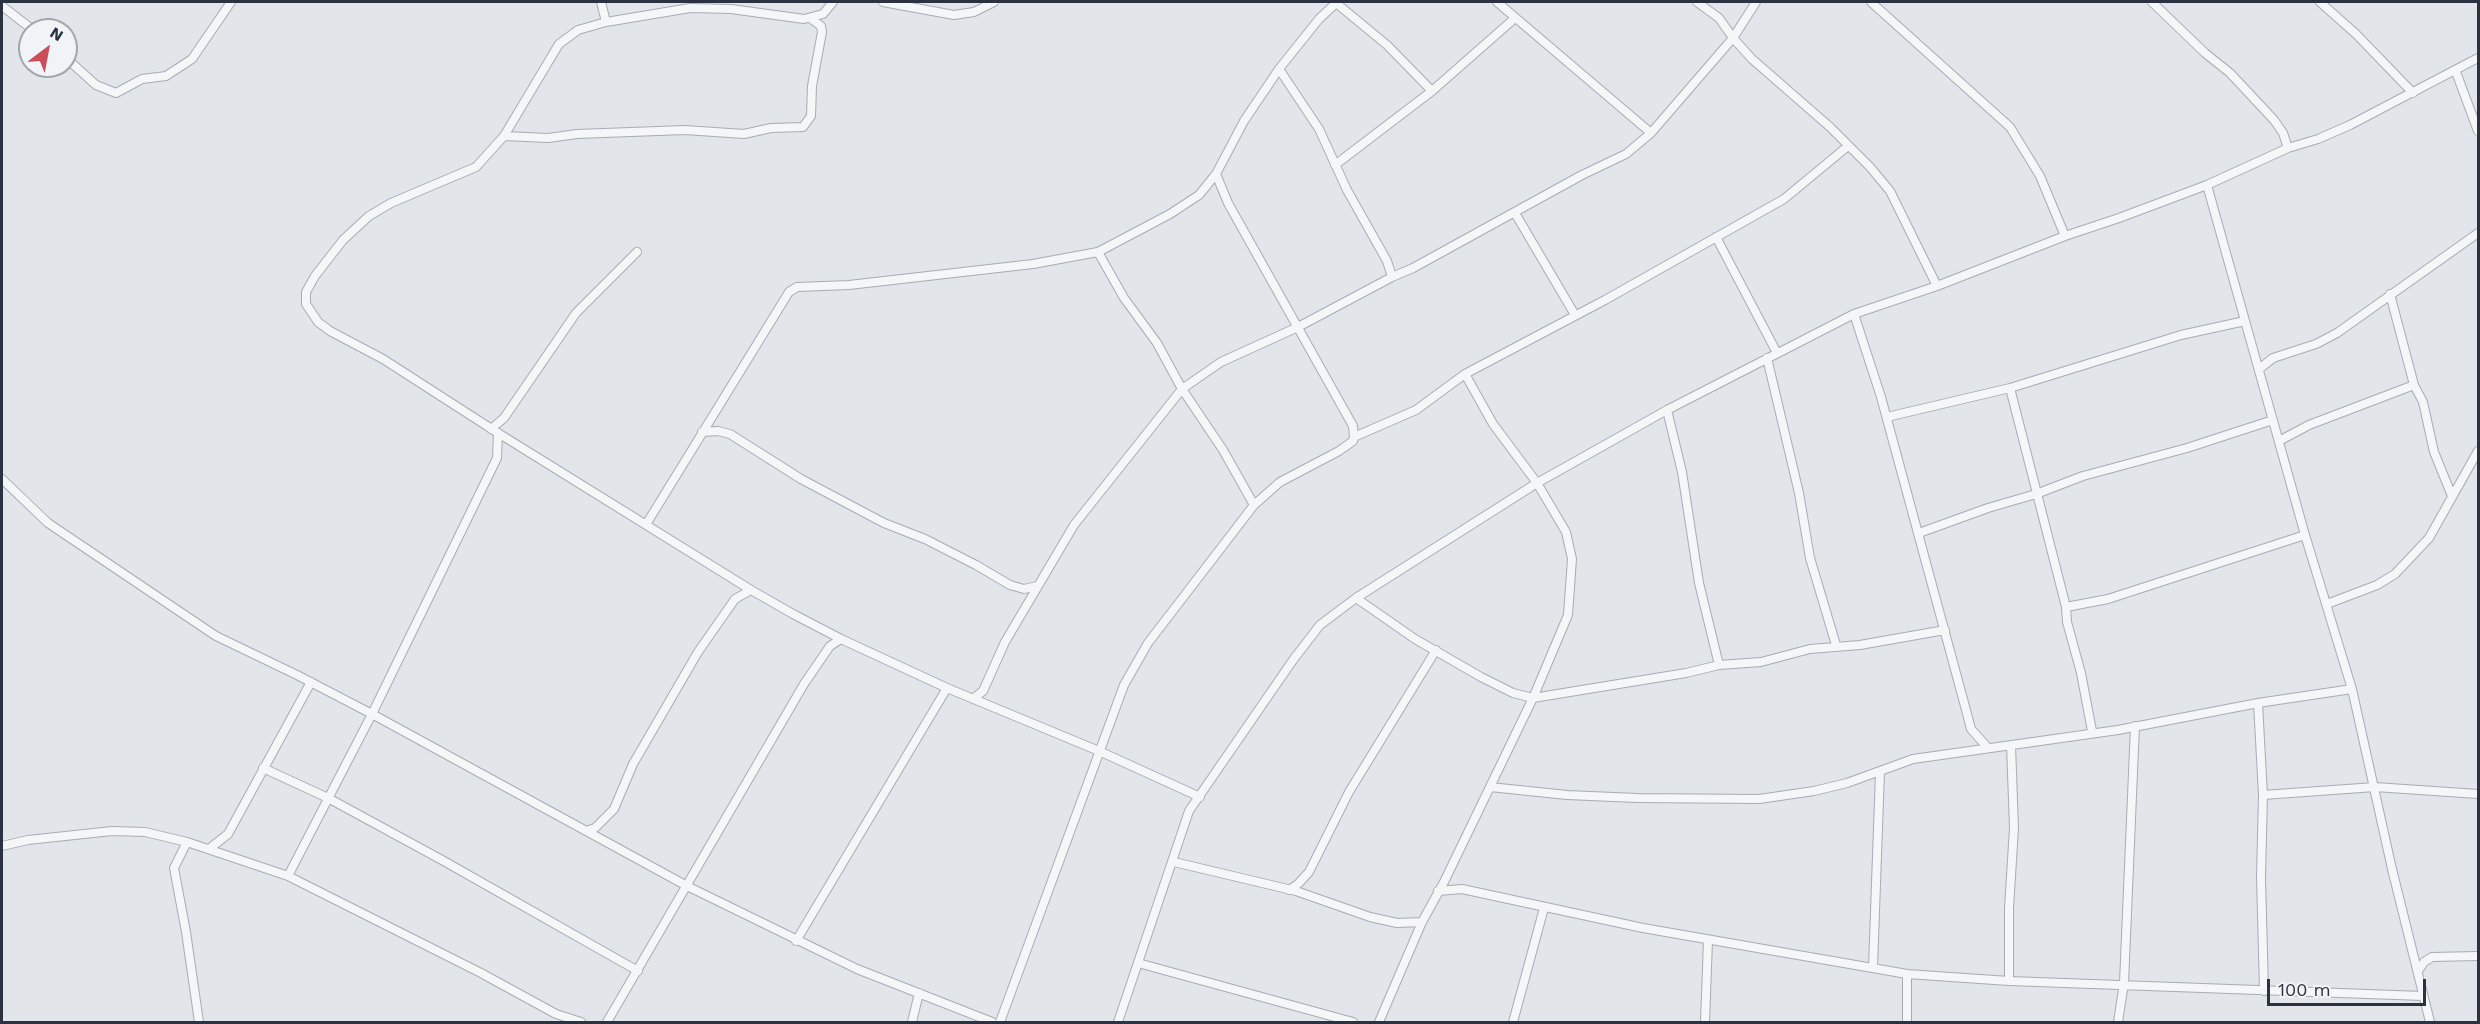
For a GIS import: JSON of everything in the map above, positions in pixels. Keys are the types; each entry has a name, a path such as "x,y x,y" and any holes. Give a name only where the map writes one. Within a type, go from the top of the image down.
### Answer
{"street":[{"path":"78,69 96,85 116,93 142,79 166,76 192,59 231,2"},
{"path":"601,2 606,22"},
{"path":"832,2 823,14 810,18 692,5 606,22 578,30 559,45 504,136 476,167 391,203 369,216 343,240 315,276 306,292 306,304 312,314 330,331 383,359 494,431 750,590 841,639 947,688 1099,751 1200,797"},
{"path":"883,2 954,15 974,12 994,2"},
{"path":"647,524 783,300 797,287 849,285 1033,264 1098,252 1170,214 1199,195 1216,174 1244,122 1279,69 1319,20 1337,2 1387,45 1432,91"},
{"path":"1497,2 1651,133"},
{"path":"1697,2 1719,18 1733,38 1777,82 1870,167 1890,191 1937,286"},
{"path":"974,698 983,691 1005,642 1074,525 1182,389 1221,362 1298,327 1413,268 1582,175 1626,154 1651,133 1733,38 1756,2"},
{"path":"1871,2 2010,127 2040,176 2065,236"},
{"path":"2152,2 2205,53 2230,73 2274,120 2283,133 2288,148"},
{"path":"2320,2 2356,34 2413,93"},
{"path":"2,6 18,18"},
{"path":"504,136 548,138 578,134 685,130 744,134 771,128 803,127 811,116 812,86 822,32 821,26 810,18"},
{"path":"1335,165 1432,91 1515,18"},
{"path":"1118,1023 1190,811 1293,660 1320,625 1356,598 1537,483 1667,410 1854,314 1937,286 2065,236 2207,185 2288,148 2349,125 2456,72 2478,58"},
{"path":"1279,69 1319,129 1335,165 1387,261 1392,277"},
{"path":"2456,72 2478,131"},
{"path":"2283,133 2301,144"},
{"path":"1354,437 1416,410 1465,374 1784,199 1848,146"},
{"path":"1000,1023 1124,685 1148,643 1254,505 1280,482 1339,451 1353,441 1353,426 1228,203 1216,174"},
{"path":"2207,185 2352,689 2392,869 2430,1023"},
{"path":"1515,213 1575,315"},
{"path":"2259,369 2273,358 2316,344 2337,333 2478,232"},
{"path":"1716,237 1776,353"},
{"path":"288,876 372,714 497,458 494,431 576,313 637,252"},
{"path":"1098,252 1124,297 1157,343 1182,389 1208,426 1254,505"},
{"path":"2390,294 2414,385 2423,402 2434,452 2452,496"},
{"path":"1854,314 1887,417 1971,729 1988,748"},
{"path":"1887,417 2010,388 2170,339 2245,321"},
{"path":"1767,358 1799,493 1810,558 1836,645"},
{"path":"1379,1023 1422,922 1533,698 1568,615 1572,559 1566,532 1537,483 1493,424 1465,374"},
{"path":"2279,441 2309,425 2414,385"},
{"path":"2010,388 2066,607 2067,622 2081,673 2092,732"},
{"path":"1667,410 1682,472 1699,583 1719,665"},
{"path":"1919,533 2083,476 2187,448 2273,420"},
{"path":"702,432 718,431 730,434 801,479 884,523 924,539 976,565 1010,585 1024,589 1037,586"},
{"path":"2327,604 2377,585 2395,574 2429,538 2478,451"},
{"path":"2,479 48,523 216,636 372,714 687,886 796,941 857,969 992,1023"},
{"path":"2066,607 2108,599 2306,535"},
{"path":"586,831 595,828 614,809 633,764 698,652 735,599 750,590"},
{"path":"1356,598 1436,650 1512,693 1533,698 1686,673 1719,665 1761,662 1810,649 1836,645 1860,645 1945,630"},
{"path":"607,1023 804,684 826,652 841,639"},
{"path":"1289,890 1309,872 1349,792 1436,650"},
{"path":"209,849 228,834 311,682"},
{"path":"796,941 947,688"},
{"path":"1490,787 1567,795 1759,799 1814,791 1880,772 1913,759 2135,726 2258,703 2352,689"},
{"path":"2258,703 2263,795 2261,877 2264,991"},
{"path":"2118,1023 2124,983 2135,726"},
{"path":"2010,981 2009,908 2014,828 2012,745"},
{"path":"263,768 328,798 638,971"},
{"path":"1872,967 1880,772"},
{"path":"2263,795 2375,787 2477,792"},
{"path":"2,846 28,840 112,831 145,832 187,842 288,876 481,973 556,1014 579,1022"},
{"path":"187,842 174,868 199,1023"},
{"path":"1174,862 1289,890 1370,917 1397,923 1422,922"},
{"path":"1438,891 1462,890 1708,940 1907,974 2010,981 2124,983 2264,991 2423,996"},
{"path":"1513,1023 1544,908"},
{"path":"1706,1023 1708,940"},
{"path":"2418,971 2424,962 2432,957 2478,956"},
{"path":"1138,963 1353,1023"},
{"path":"1906,1023 1907,974"},
{"path":"912,1023 919,993"},
{"path":"560,1023 579,1022"}]}
